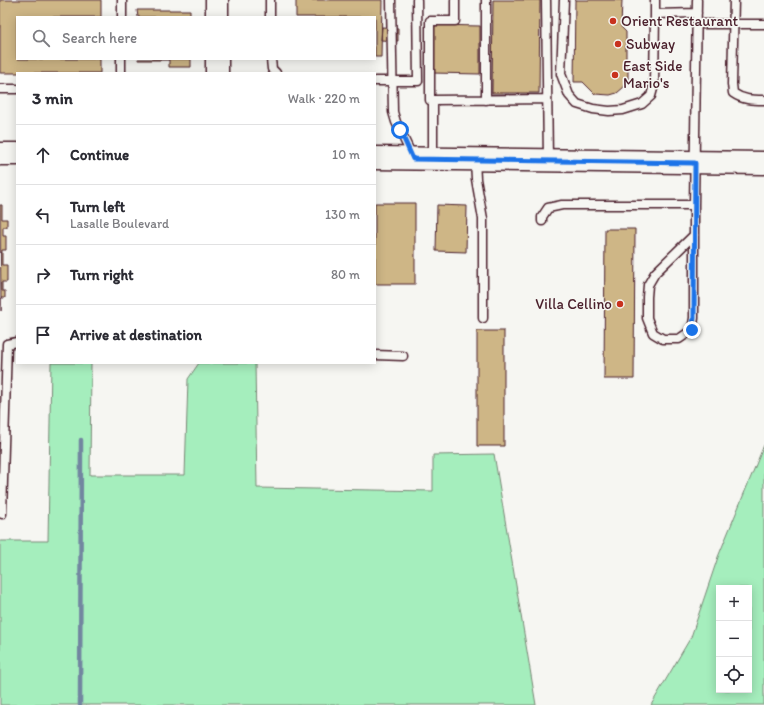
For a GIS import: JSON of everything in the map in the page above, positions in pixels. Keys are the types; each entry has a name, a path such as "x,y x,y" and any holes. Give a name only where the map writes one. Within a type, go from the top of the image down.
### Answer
{"main road":[{"path":"217,0 217,16"},
{"path":"217,60 217,72"},
{"path":"0,154 16,154"},
{"path":"376,158 764,163"}],"lane":[{"path":"122,0 122,16"},
{"path":"270,0 270,16"},
{"path":"391,0 394,117 423,159"},
{"path":"376,81 418,81 417,0"},
{"path":"455,0 455,21 430,21 430,100 547,99"},
{"path":"486,0 486,100"},
{"path":"546,0 548,161"},
{"path":"564,0 561,74 569,94 577,104 593,109 609,111 623,110 642,104 651,96 654,85 655,0"},
{"path":"694,235 655,273 648,285 647,318 653,333 663,339 679,339 692,330 694,318 697,0"},
{"path":"734,0 733,92 739,97 746,99 764,100"},
{"path":"655,14 697,13"},
{"path":"697,24 764,24"},
{"path":"121,60 121,72"},
{"path":"271,60 272,69 275,72"},
{"path":"0,89 16,89"},
{"path":"423,159 433,100"},
{"path":"475,160 476,180 483,219 483,318"},
{"path":"542,222 542,217 548,208 562,205 694,205"},
{"path":"2,514 3,344 16,342"},
{"path":"376,356 403,356"}],"green space":[{"path":"51,364 91,364 90,475 185,475 188,379 198,364 255,364 257,488 433,491 433,455 494,454 536,705 0,705 0,541 48,541"},
{"path":"764,445 764,705 651,705 691,637 718,557"}],"building":[{"path":"0,0 101,0 101,16 16,16 16,60 100,60 100,72 0,73"},
{"path":"296,0 382,0 381,57 376,57 376,16 296,16"},
{"path":"493,0 540,0 539,93 492,93"},
{"path":"575,0 622,0 621,27 626,32 626,65 628,65 628,79 624,87 617,93 610,95 595,94 583,82 574,82"},
{"path":"137,10 190,10 190,16 138,16"},
{"path":"433,25 480,26 480,74 432,73"},
{"path":"382,27 398,28 398,41 381,40"},
{"path":"169,60 191,60 191,67 169,67"},
{"path":"376,203 415,203 415,284 376,284"},
{"path":"0,205 2,205 2,219 7,219 7,227 3,227 3,236 6,236 6,250 2,250 2,265 7,265 7,282 2,282 2,291 5,291 5,298 1,298 1,311"},
{"path":"437,205 467,206 466,252 436,251"},
{"name":"Villa Cellino","path":"605,229 635,229 634,379 604,379"},
{"path":"477,331 504,331 504,446 477,446"}],"waterway":[{"path":"80,705 81,440"}],"place":[{"name":"Orient Restaurant","path":"613,21"},
{"name":"Subway","path":"618,44"},
{"name":"East Side Mario's","path":"615,75"},
{"name":"Villa Cellino","path":"620,304"}],"route":[{"path":"400,130 413,159 695,163 694,318 692,330"}]}
